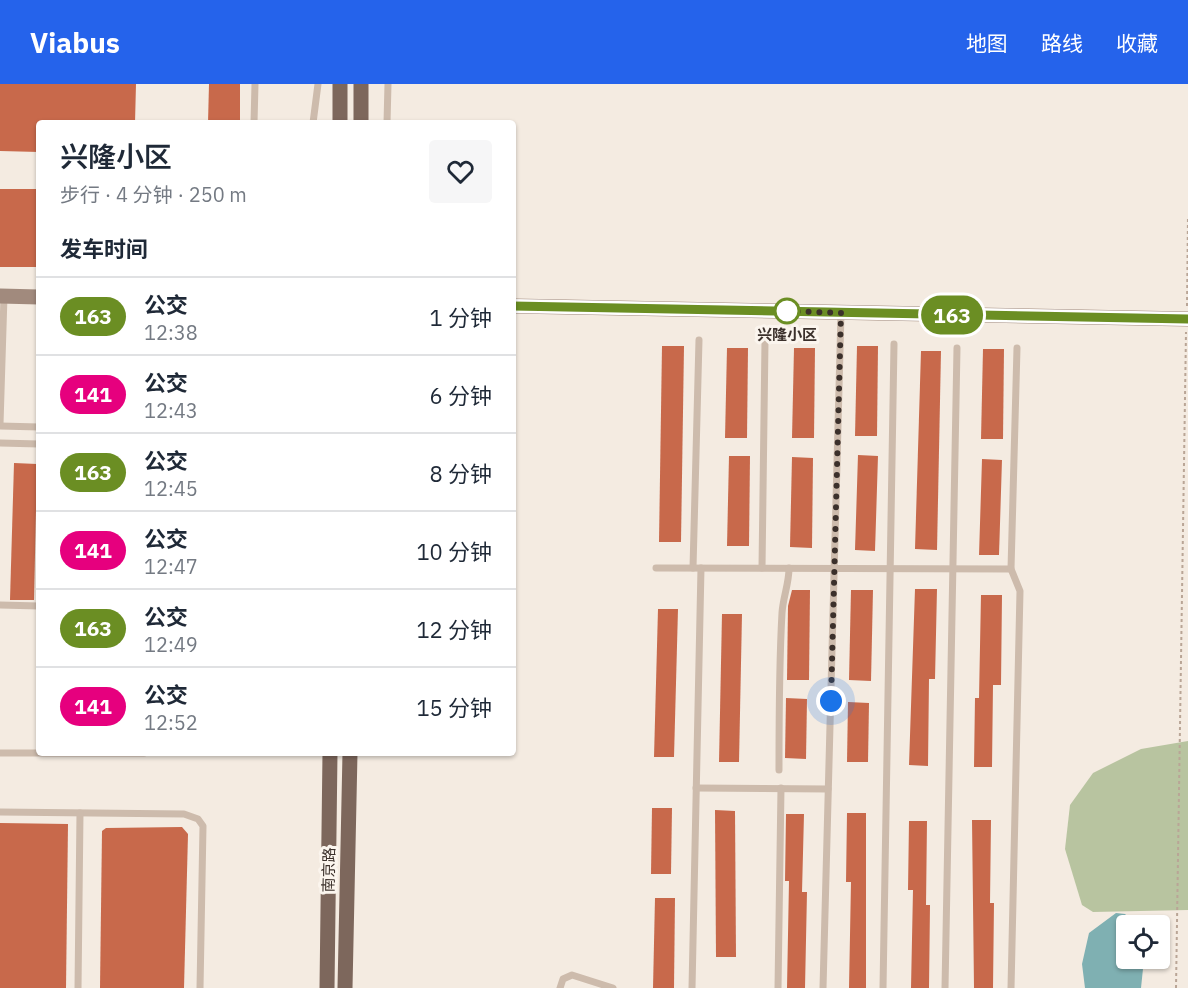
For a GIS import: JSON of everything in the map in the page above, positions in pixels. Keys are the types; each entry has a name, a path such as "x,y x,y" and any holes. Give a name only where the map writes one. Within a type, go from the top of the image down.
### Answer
{"main road":[{"path":"340,84 340,120"},
{"path":"361,84 361,120"},
{"name":"南京路","path":"327,988 330,756"},
{"name":"南京路","path":"345,988 350,756"}],"street":[{"path":"2,296 36,297"},
{"path":"516,306 1187,319"}],"lane":[{"path":"254,120 255,84"},
{"path":"313,120 318,84"},
{"path":"387,120 388,84"},
{"path":"2,296 0,425 36,428"},
{"path":"823,988 841,313"},
{"path":"692,988 696,788 699,340"},
{"path":"762,568 765,341"},
{"path":"883,988 894,344"},
{"path":"945,988 957,348"},
{"path":"1011,988 1020,591 1011,569 1017,348"},
{"path":"0,443 36,444"},
{"path":"656,568 1011,569"},
{"path":"779,770 779,656 783,596 789,585 789,568"},
{"path":"0,605 36,606"},
{"path":"0,753 36,753"},
{"path":"696,788 828,789"},
{"path":"778,988 781,788"},
{"path":"0,812 184,814 198,819 203,826 200,988"},
{"path":"78,988 80,813"},
{"path":"560,988 563,979 572,975 613,988"}],"path":[{"path":"1176,988 1188,216"}],"green space":[{"path":"1188,741 1188,910 1093,912 1082,905 1065,849 1070,805 1093,773 1141,749"}],"water":[{"path":"1116,913 1126,915 1116,915 1116,969 1143,969 1141,988 1085,988 1082,964 1089,933"}],"building":[{"path":"0,84 136,84 135,120 36,120 36,152 0,151"},
{"path":"209,84 240,84 240,120 208,120"},
{"path":"0,189 36,189 36,267 0,267"},
{"path":"662,346 684,346 681,542 659,542"},
{"path":"857,346 878,346 877,436 855,436"},
{"path":"727,348 748,348 747,438 725,438"},
{"path":"794,348 815,348 814,438 792,438"},
{"path":"983,349 1004,349 1003,439 981,439"},
{"path":"921,351 941,351 937,550 915,549"},
{"path":"858,455 878,456 875,551 855,550"},
{"path":"729,456 750,456 749,546 727,546"},
{"path":"792,457 813,458 812,548 790,547"},
{"path":"982,459 1002,460 999,555 979,555"},
{"path":"14,463 36,464 34,600 10,600"},
{"path":"915,589 937,589 935,679 929,679 928,766 909,765"},
{"path":"792,590 810,590 809,680 787,680 788,606"},
{"path":"851,590 873,590 871,681 849,680"},
{"path":"981,595 1002,595 1001,685 993,685 992,767 974,767 975,698 979,698"},
{"path":"658,609 678,609 674,757 654,757"},
{"path":"722,614 742,614 739,762 719,762"},
{"path":"786,698 807,699 806,759 785,758"},
{"path":"848,702 869,703 868,762 847,762"},
{"path":"652,808 672,808 671,874 651,874"},
{"path":"715,810 735,811 736,957 716,957"},
{"path":"847,813 866,813 866,988 849,988 851,882 846,882"},
{"path":"786,814 804,814 802,892 807,892 805,988 787,988 789,881 785,881"},
{"path":"972,820 991,820 990,903 994,903 993,988 974,988"},
{"path":"909,821 927,821 926,905 930,905 929,988 911,988 913,890 908,890"},
{"path":"0,823 68,824 66,988 0,988"},
{"path":"182,827 188,834 184,988 100,988 102,831 106,828"},
{"path":"655,898 675,898 674,988 653,988"}],"bus line":[{"name":"163","path":"516,306 1188,319"}],"place":[{"name":"兴隆小区","path":"787,311"}],"route":[{"path":"787,311 841,313 831,701"}]}
